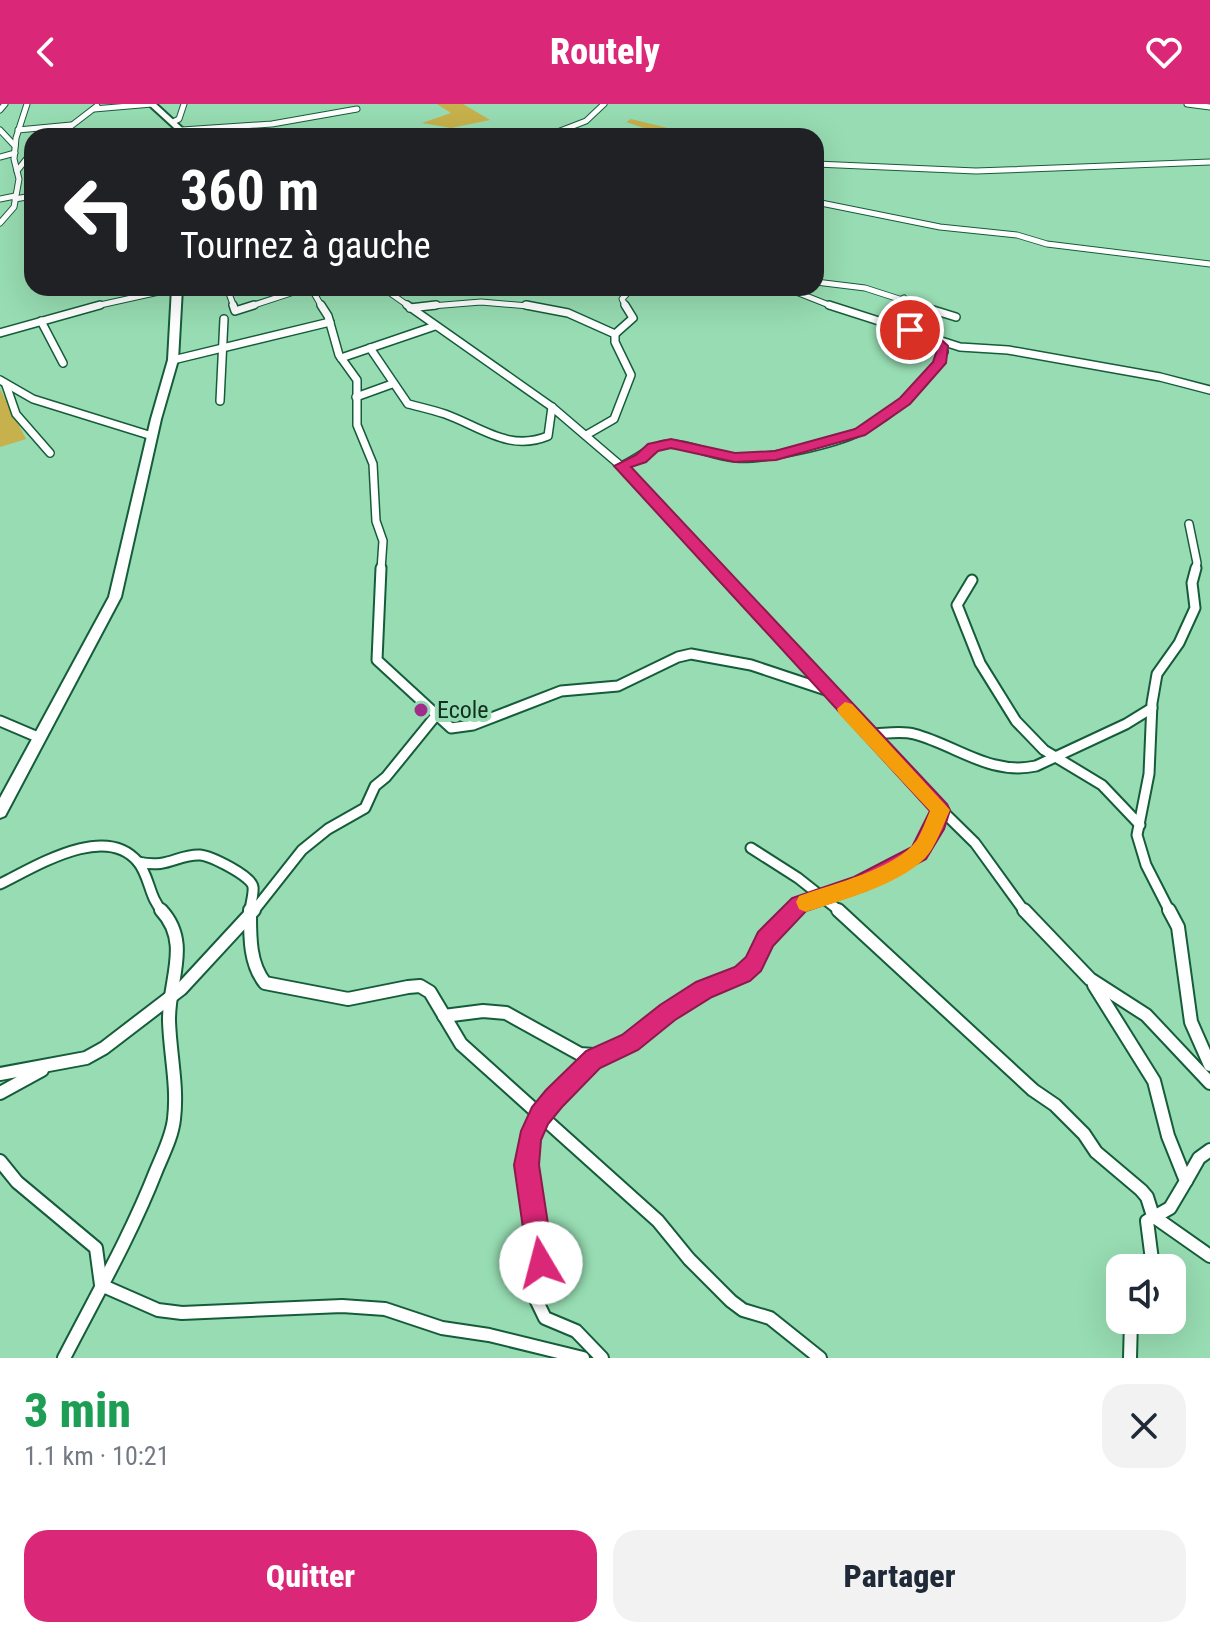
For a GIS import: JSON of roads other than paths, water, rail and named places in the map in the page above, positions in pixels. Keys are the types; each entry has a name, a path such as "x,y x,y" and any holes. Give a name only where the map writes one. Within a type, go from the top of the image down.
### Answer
{"street":[{"path":"0,110 5,104"},
{"path":"0,223 13,212 19,179 15,152 18,130 27,104"},
{"path":"67,128 100,104"},
{"path":"94,109 152,104 180,128"},
{"path":"173,122 179,119 184,104"},
{"path":"568,128 586,121 604,104"},
{"path":"1187,104 1210,107"},
{"path":"233,128 357,109"},
{"path":"39,128 71,125"},
{"path":"18,130 24,129"},
{"path":"0,130 15,152"},
{"path":"0,157 15,152 24,154"},
{"path":"824,164 978,171 1210,162"},
{"path":"17,171 24,164"},
{"path":"0,199 24,197"},
{"path":"824,204 940,227 1017,235 1047,244 1210,264"},
{"path":"824,283 904,298 956,317"},
{"path":"0,333 138,296"},
{"path":"0,812 115,597 173,360 177,296"},
{"path":"229,296 235,311 283,296"},
{"path":"313,296 330,322 341,358 356,377 357,425 373,464 376,521 383,541 377,660 451,728 457,730 532,704 545,695 576,687 618,686 669,660 691,654 751,665 829,691"},
{"path":"394,296 588,434 940,810 975,843 1028,916 1090,979 1113,1011 1154,1081 1168,1136 1186,1181"},
{"path":"588,434 614,419 631,375 615,342 615,334 633,318 622,299 625,296"},
{"path":"807,296 863,318 960,347 1008,350 1160,377 1210,390"},
{"path":"904,298 898,301 898,308 910,330"},
{"path":"410,308 487,303 542,307 615,334"},
{"path":"220,401 224,319"},
{"path":"41,321 63,363"},
{"path":"173,360 330,322"},
{"path":"341,358 435,326"},
{"path":"621,466 641,458 653,447 671,444 735,458 776,456 860,432 905,401 939,363 944,352 931,337"},
{"path":"370,348 408,404 444,414 518,443 534,442 548,436 552,407"},
{"path":"3,382 33,399 152,436"},
{"path":"3,382 15,413 50,453"},
{"path":"356,397 392,384"},
{"path":"1189,524 1197,563 1192,583 1195,608 1167,663 1159,669 1152,708 1149,774 1138,845 1178,927 1191,1022 1210,1065"},
{"path":"972,580 957,605 977,660 1031,738 1102,785 1140,825"},
{"path":"869,734 912,733 987,764 1007,769 1036,766 1126,724 1152,708"},
{"path":"0,1074 86,1058 171,998 253,911 302,850 328,829 365,808 375,786 386,777 438,713"},
{"path":"0,721 40,738"},
{"path":"444,1016 496,1010 509,1013 536,1026 572,1050 594,1058 607,1056 704,990 743,974 753,964 765,939 799,905 860,884 919,853 934,829 940,810"},
{"path":"0,884 54,857 88,846 114,846 138,862 156,866 200,855 223,863 249,879 253,886 249,904 253,911 251,961 258,978 265,983 348,999 420,986 430,992 461,1044 658,1221 689,1259 731,1301 743,1310 770,1318 820,1358"},
{"path":"751,848 798,878 859,927 1033,1090 1072,1121 1096,1152 1141,1190 1153,1216 1210,1256"},
{"path":"64,1358 144,1202 170,1137 174,1055 169,1021 176,929 155,904 138,862"},
{"path":"1090,979 1146,1015 1210,1083"},
{"path":"594,1058 540,1115 529,1139 526,1165 541,1263 529,1285 545,1318 576,1331 602,1358"},
{"path":"0,1093 52,1065"},
{"path":"1151,1254 1146,1228 1153,1216 1170,1208 1199,1158 1210,1150"},
{"path":"0,1161 4,1172 96,1248 101,1285"},
{"path":"101,1285 158,1310 182,1313 342,1306 385,1309 442,1328 489,1335 583,1358"},
{"path":"1130,1358 1131,1334"}],"place":[{"name":"Ecole","path":"421,710"}]}
